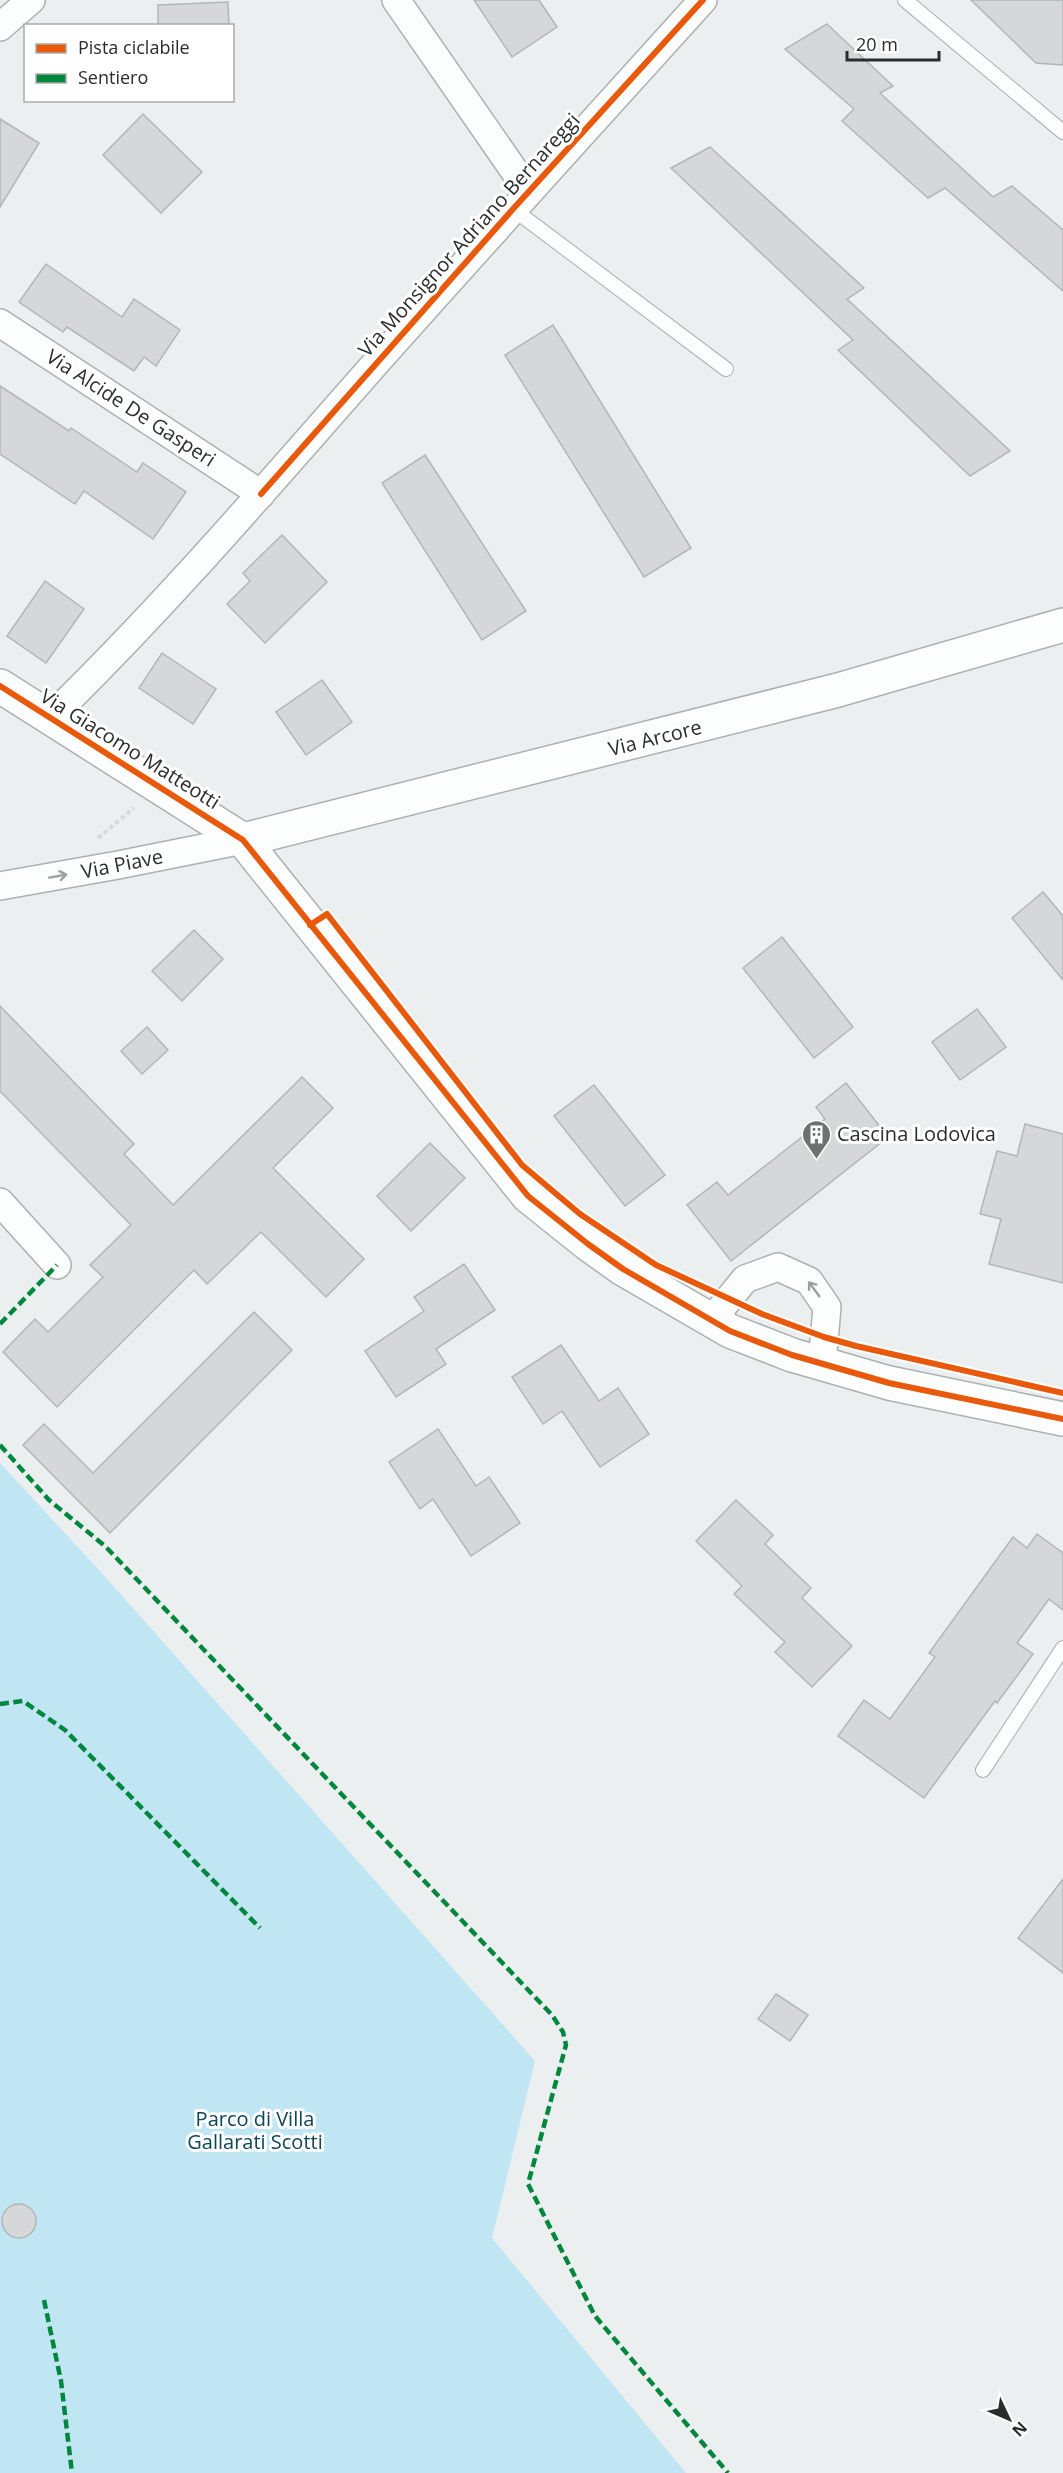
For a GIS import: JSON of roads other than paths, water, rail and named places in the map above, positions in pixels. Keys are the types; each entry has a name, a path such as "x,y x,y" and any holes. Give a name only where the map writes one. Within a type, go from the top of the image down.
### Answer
{"street":[{"path":"0,27 31,0"},
{"path":"396,0 521,200"},
{"name":"Via Monsignor Adriano Bernareggi","path":"50,718 94,675 261,494 521,200 704,0"},
{"name":"Via Alcide De Gasperi","path":"0,323 261,494"},
{"name":"Via Arcore","path":"243,840 838,690 1063,625"},
{"name":"Via Giacomo Matteotti","path":"0,686 243,840 528,1196 623,1269 711,1321 751,1339 822,1364 889,1383 1063,1419"},
{"name":"Via Piave","path":"0,886 118,866 243,840"},
{"path":"0,1202 57,1265"},
{"path":"711,1321 745,1279 778,1267 809,1281 827,1307 822,1364"}],"lane":[{"path":"905,0 1063,132"},
{"path":"521,200 726,369"},
{"path":"983,1770 1063,1648"}],"place":[{"name":"Cascina Lodovica","path":"816,1160"}],"park label":[{"name":"Parco di Villa Gallarati Scotti","path":"255,2130"}]}
